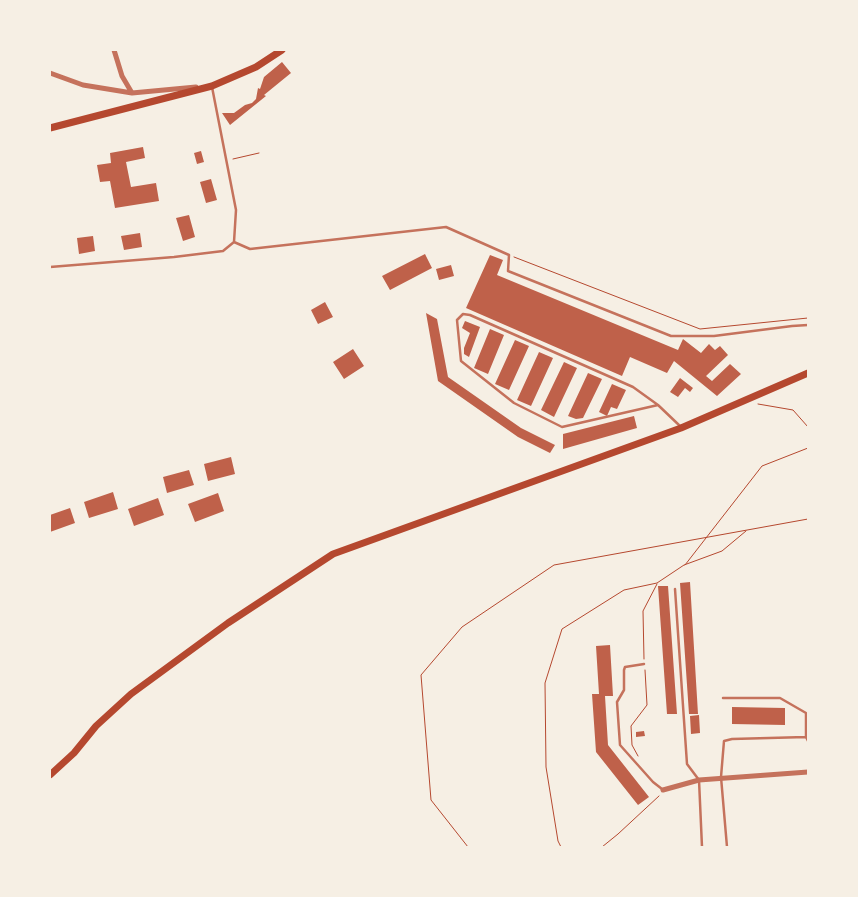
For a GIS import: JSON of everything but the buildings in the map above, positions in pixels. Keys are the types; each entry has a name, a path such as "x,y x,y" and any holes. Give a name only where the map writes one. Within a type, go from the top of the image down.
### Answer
{"main road":[{"path":"50,128 212,86 256,67 282,50"},
{"path":"50,775 74,753 96,726 131,694 228,623 332,554 681,428 808,373"}],"street":[{"path":"114,50 122,76 132,93"},
{"path":"50,73 83,85 132,93 212,86"},
{"path":"663,790 699,780 721,777 808,772"}],"lane":[{"path":"50,266 204,254 223,251 234,242 236,210 212,86"},
{"path":"234,242 250,249 446,227 509,255 508,271 671,336 714,336 808,325"},
{"path":"658,405 562,426 514,403 461,361 456,320 463,314 470,315 633,387 658,405 681,428"},
{"path":"674,589 687,764 699,780 702,847"},
{"path":"644,664 626,667 624,670 624,690 617,702 620,745 653,782 663,790"},
{"path":"723,698 780,698 806,713 806,737 808,742"},
{"path":"727,847 721,777 724,741 732,739 806,737"}],"path":[{"path":"227,160 259,153"},
{"path":"509,255 700,329 808,318"},
{"path":"744,401 793,410 808,427"},
{"path":"684,565 708,537 762,466 808,448"},
{"path":"468,847 431,800 421,675 462,627 554,565 808,519"},
{"path":"561,847 558,841 546,767 545,683 562,629 624,590 657,583 684,565 722,551 747,530"},
{"path":"640,759 632,744 631,726 647,705 643,611 657,583"},
{"path":"602,847 659,796 663,790"}]}
